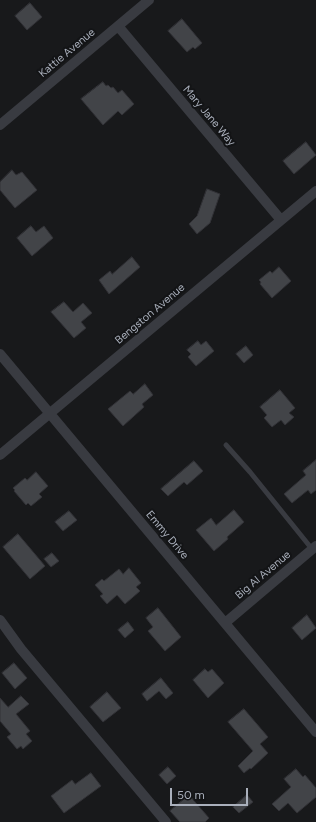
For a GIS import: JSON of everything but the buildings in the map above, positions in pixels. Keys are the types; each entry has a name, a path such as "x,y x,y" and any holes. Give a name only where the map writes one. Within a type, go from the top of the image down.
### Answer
{"street":[{"name":"Kattie Avenue","path":"0,125 149,0"},
{"name":"Mary Jane Way","path":"118,26 281,220"},
{"name":"Bengston Avenue","path":"0,455 316,191"},
{"name":"Emmy Drive","path":"0,354 316,732"},
{"name":"Big Al Avenue","path":"224,623 314,548"},
{"path":"0,620 21,649 166,822"}],"lane":[{"path":"226,445 314,548"}]}
